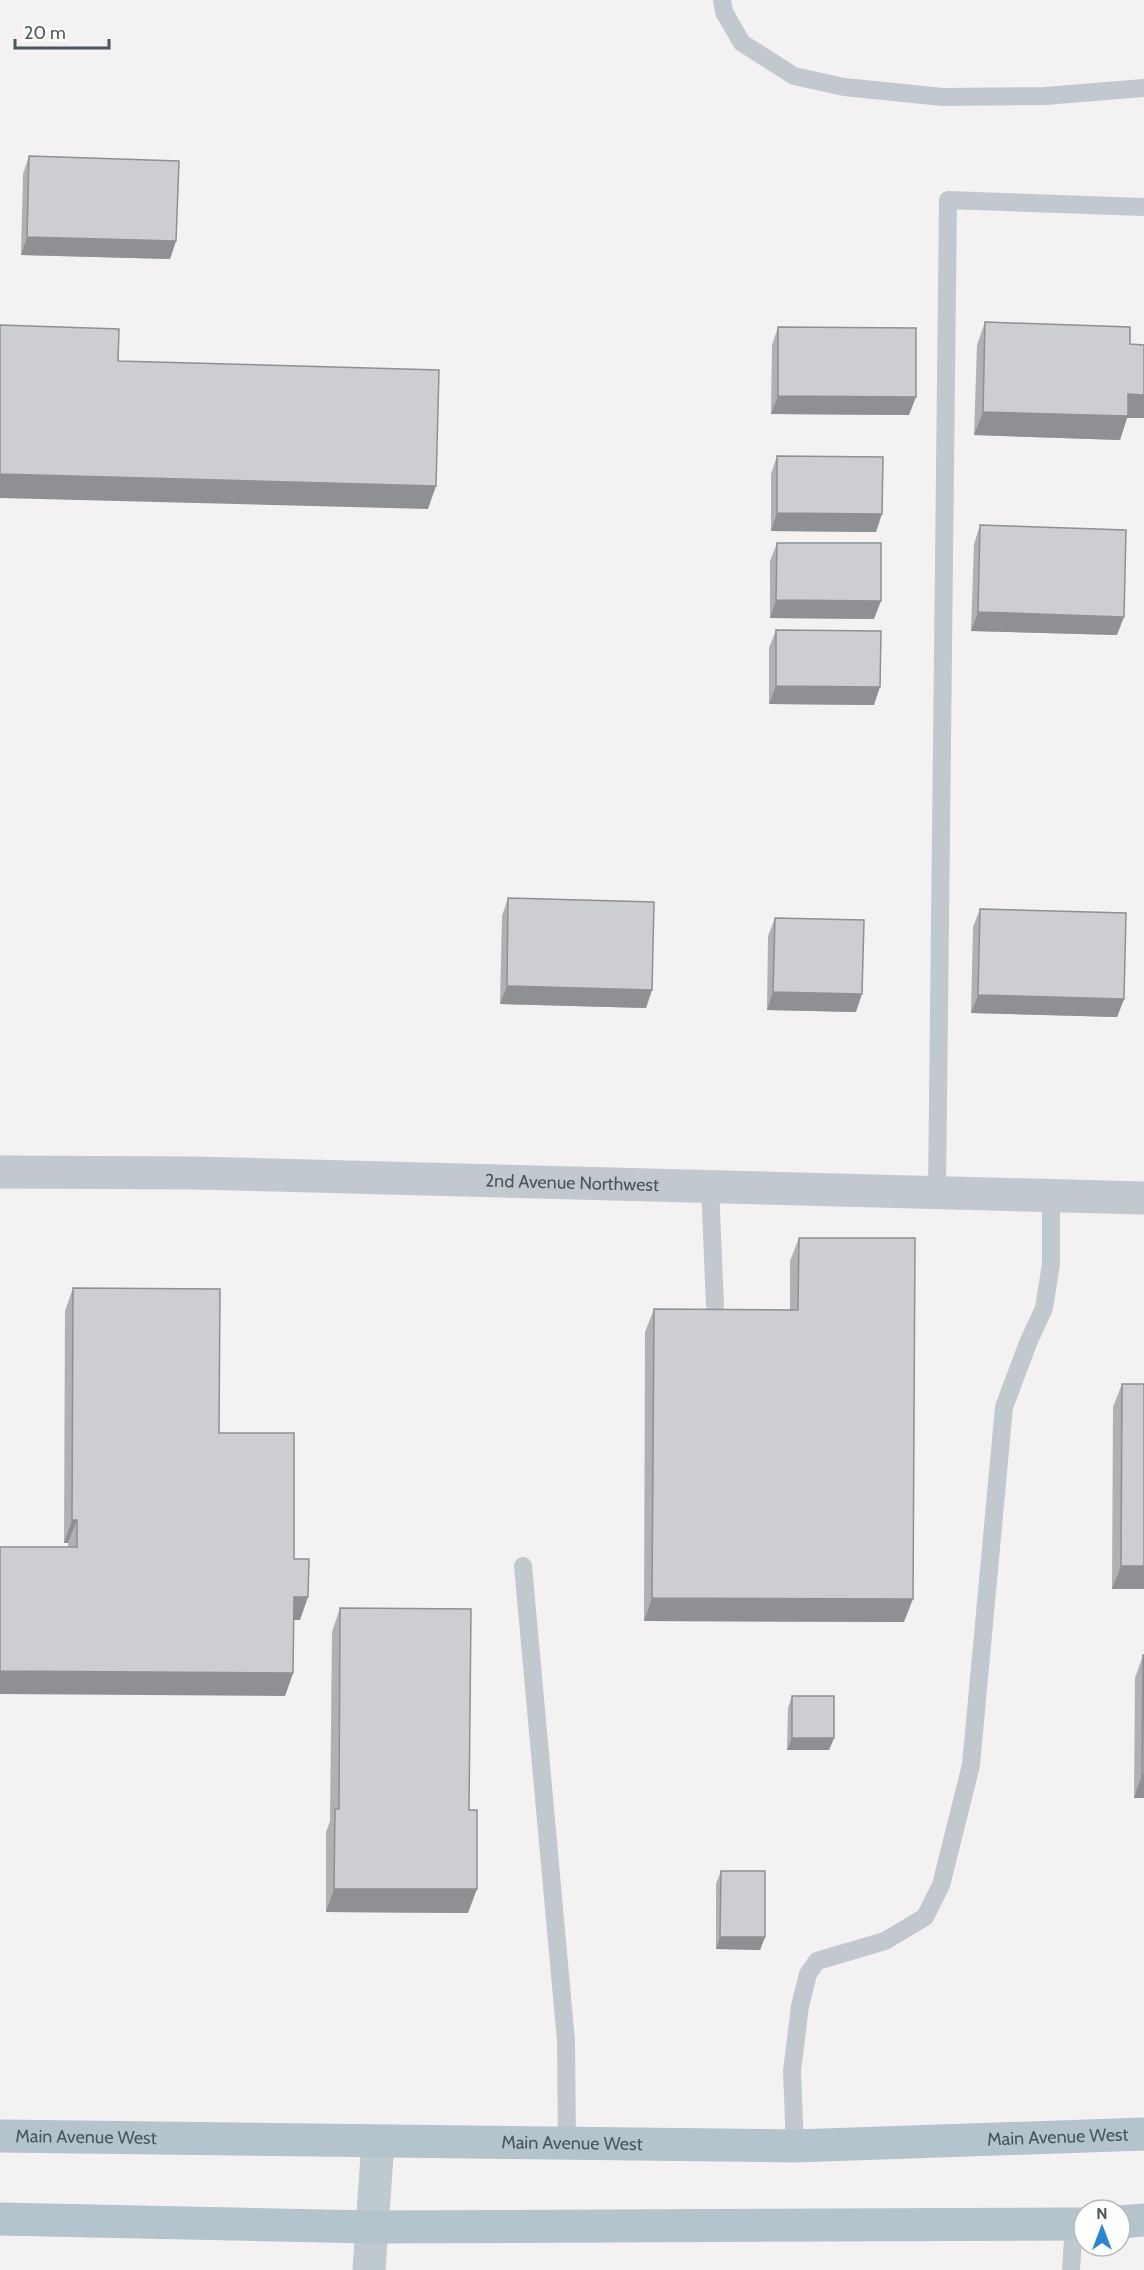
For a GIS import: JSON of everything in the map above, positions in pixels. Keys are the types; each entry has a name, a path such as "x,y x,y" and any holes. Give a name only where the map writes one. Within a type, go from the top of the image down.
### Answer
{"main road":[{"name":"Main Avenue West","path":"0,2136 795,2146 1144,2134"},
{"path":"0,2219 371,2228 1072,2224"}],"street":[{"name":"2nd Avenue Northwest","path":"0,1172 195,1173 1144,1198"},
{"path":"369,2270 378,2142"}],"lane":[{"path":"722,0 724,12 742,43 794,76 844,87 943,97 1045,96 1144,88"},
{"path":"937,1192 948,200 1144,207"},
{"path":"711,1186 715,1305"},
{"path":"795,2146 792,2071 800,2006 808,1974 817,1961 885,1941 925,1917 941,1885 971,1766 1004,1407 1046,1298 1051,1264 1051,1195"},
{"path":"523,1566 566,2041 567,2144"}],"building":[{"path":"29,156 179,161 176,241 27,237"},
{"path":"985,322 1130,327 1130,344 1144,345 1144,395 1128,394 1128,416 983,412"},
{"path":"0,325 119,329 118,361 439,370 436,486 0,474"},
{"path":"778,327 916,328 916,397 778,396"},
{"path":"777,456 883,457 882,514 777,513"},
{"path":"980,525 1126,530 1124,617 978,612"},
{"path":"777,543 881,543 881,601 776,600"},
{"path":"776,630 881,631 880,687 776,686"},
{"path":"508,898 654,902 652,990 507,986"},
{"path":"980,909 1126,913 1124,999 978,995"},
{"path":"775,918 864,920 862,994 773,992"},
{"path":"799,1238 915,1238 913,1599 652,1598 654,1309 798,1310"},
{"path":"73,1288 220,1289 219,1433 294,1433 294,1559 309,1559 308,1597 294,1597 293,1673 0,1671 0,1547 77,1547 77,1520 72,1520"},
{"path":"1122,1384 1144,1384 1144,1566 1121,1566"},
{"path":"340,1608 471,1609 469,1810 477,1810 477,1889 334,1889 335,1809 339,1809"},
{"path":"1143,1655 1144,1775 1142,1775"},
{"path":"792,1696 834,1696 834,1738 792,1738"},
{"path":"721,1871 765,1871 765,1937 720,1937"}]}
